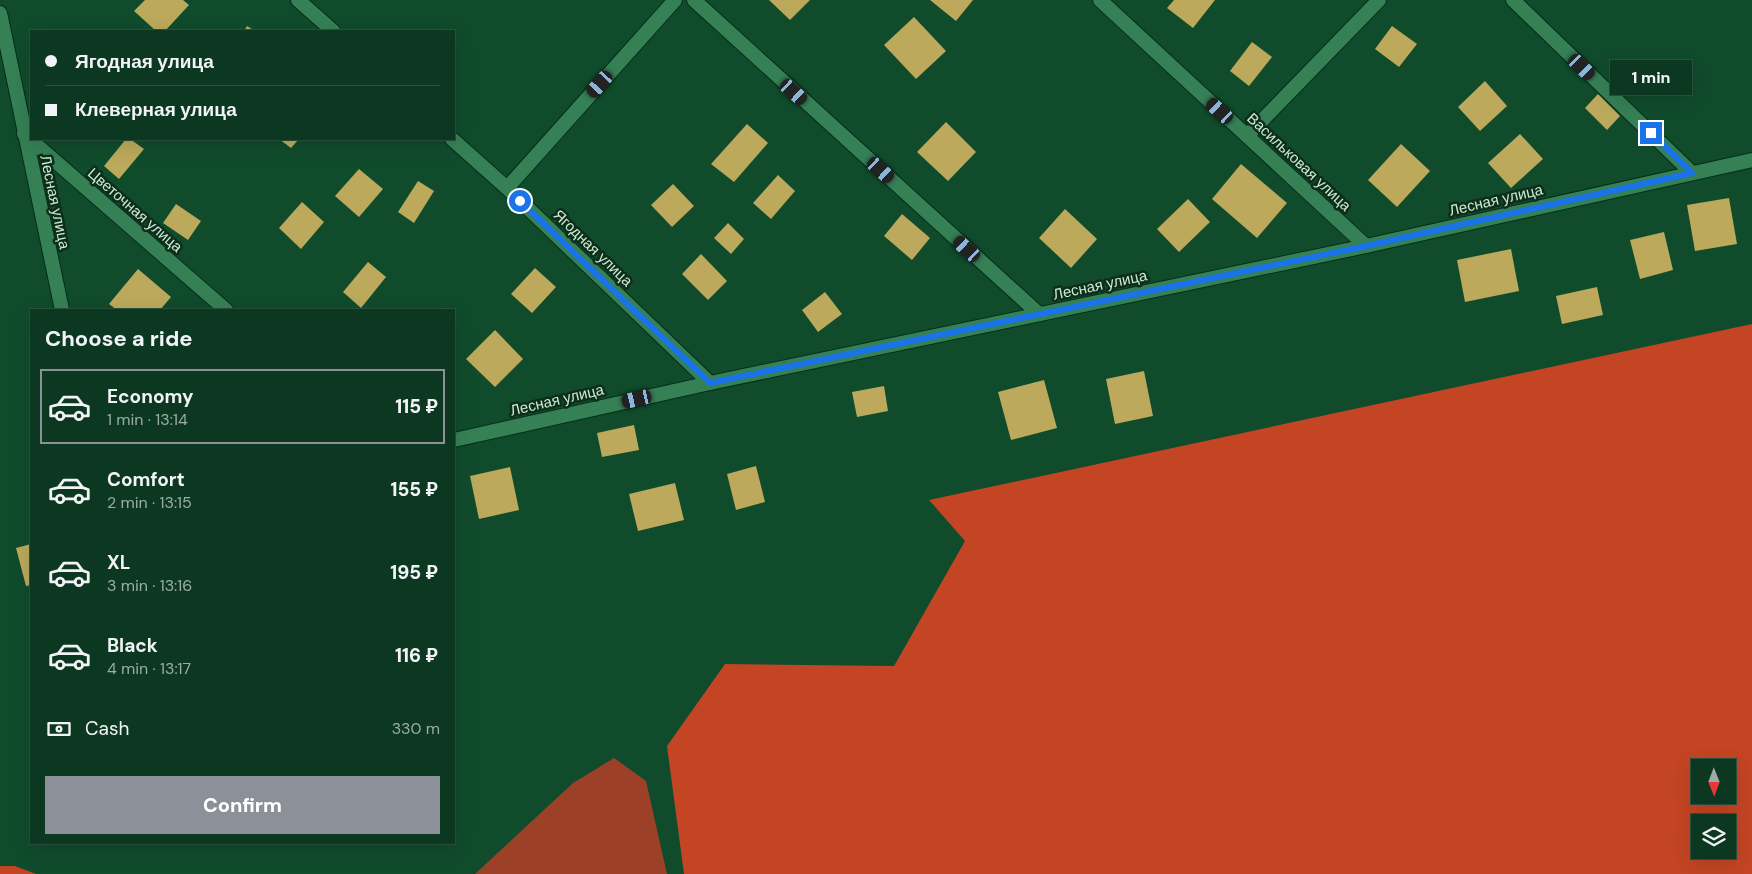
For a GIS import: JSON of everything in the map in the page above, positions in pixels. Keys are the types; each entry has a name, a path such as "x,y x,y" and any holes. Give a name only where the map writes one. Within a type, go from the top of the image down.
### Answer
{"street":[{"path":"298,0 331,30"},
{"path":"507,188 675,0"},
{"path":"694,0 1039,314"},
{"name":"Васильковая улица","path":"1100,0 1366,246"},
{"path":"1247,136 1379,0"},
{"path":"1513,0 1692,173"},
{"name":"Лесная улица","path":"0,13 62,309"},
{"name":"Цветочная улица","path":"24,134 30,139"},
{"name":"Цветочная улица","path":"31,140 225,309"},
{"name":"Ягодная улица","path":"453,140 507,188 710,383"},
{"name":"Лесная улица","path":"455,440 710,383 1366,246 1752,160"}],"shaded area":[{"path":"1752,324 1752,874 684,874 667,746 725,664 894,666 965,541 929,500"},
{"path":"614,758 646,781 667,874 475,874 573,783"},
{"path":"0,866 15,866 36,874 0,874"}],"building":[{"path":"145,0 183,0 189,5 166,30 155,30 134,11"},
{"path":"769,0 810,0 790,20"},
{"path":"930,0 973,0 956,21"},
{"path":"1174,0 1215,0 1193,28 1167,8"},
{"path":"914,17 946,51 916,79 884,45"},
{"path":"247,26 253,30 245,30"},
{"path":"1392,26 1417,44 1399,67 1375,49"},
{"path":"1252,42 1272,57 1249,86 1230,71"},
{"path":"1485,81 1507,106 1480,131 1458,107"},
{"path":"1598,94 1620,116 1607,130 1585,108"},
{"path":"946,122 976,152 948,181 917,152"},
{"path":"747,124 768,143 734,182 711,164"},
{"path":"1520,134 1543,159 1511,188 1488,163"},
{"path":"125,140 131,140 144,149 119,179 104,166"},
{"path":"280,140 298,140 291,148"},
{"path":"1401,144 1430,171 1397,207 1368,180"},
{"path":"1241,164 1287,203 1257,238 1212,199"},
{"path":"359,169 383,189 359,217 335,196"},
{"path":"778,175 795,191 771,219 753,203"},
{"path":"418,181 434,191 414,223 398,212"},
{"path":"673,184 694,206 672,227 651,205"},
{"path":"1729,198 1737,244 1695,251 1687,205"},
{"path":"1188,199 1210,222 1179,252 1157,229"},
{"path":"302,202 324,222 301,249 279,228"},
{"path":"176,204 201,221 188,240 163,223"},
{"path":"1065,209 1097,239 1071,268 1039,238"},
{"path":"902,214 930,238 912,260 884,236"},
{"path":"728,223 744,239 731,254 714,238"},
{"path":"1664,232 1673,270 1640,279 1630,240"},
{"path":"1511,249 1519,291 1465,302 1457,260"},
{"path":"701,254 727,281 708,300 682,274"},
{"path":"368,262 386,277 361,308 343,292"},
{"path":"535,268 556,287 532,313 511,294"},
{"path":"138,269 171,297 161,309 116,309 109,304"},
{"path":"1597,287 1603,315 1562,324 1556,296"},
{"path":"825,292 842,314 818,332 802,310"},
{"path":"495,330 523,359 495,387 466,359"},
{"path":"1144,371 1153,416 1115,424 1106,379"},
{"path":"1044,380 1057,428 1011,440 998,392"},
{"path":"884,386 888,411 857,417 852,392"},
{"path":"634,425 639,450 602,457 597,433"},
{"path":"756,466 765,502 736,510 727,474"},
{"path":"510,467 519,510 479,519 470,476"},
{"path":"675,483 684,520 638,531 629,494"},
{"path":"30,544 30,585 26,586 16,548"}],"route":[{"path":"520,201 710,383 1366,246 1692,173 1651,133"}]}
